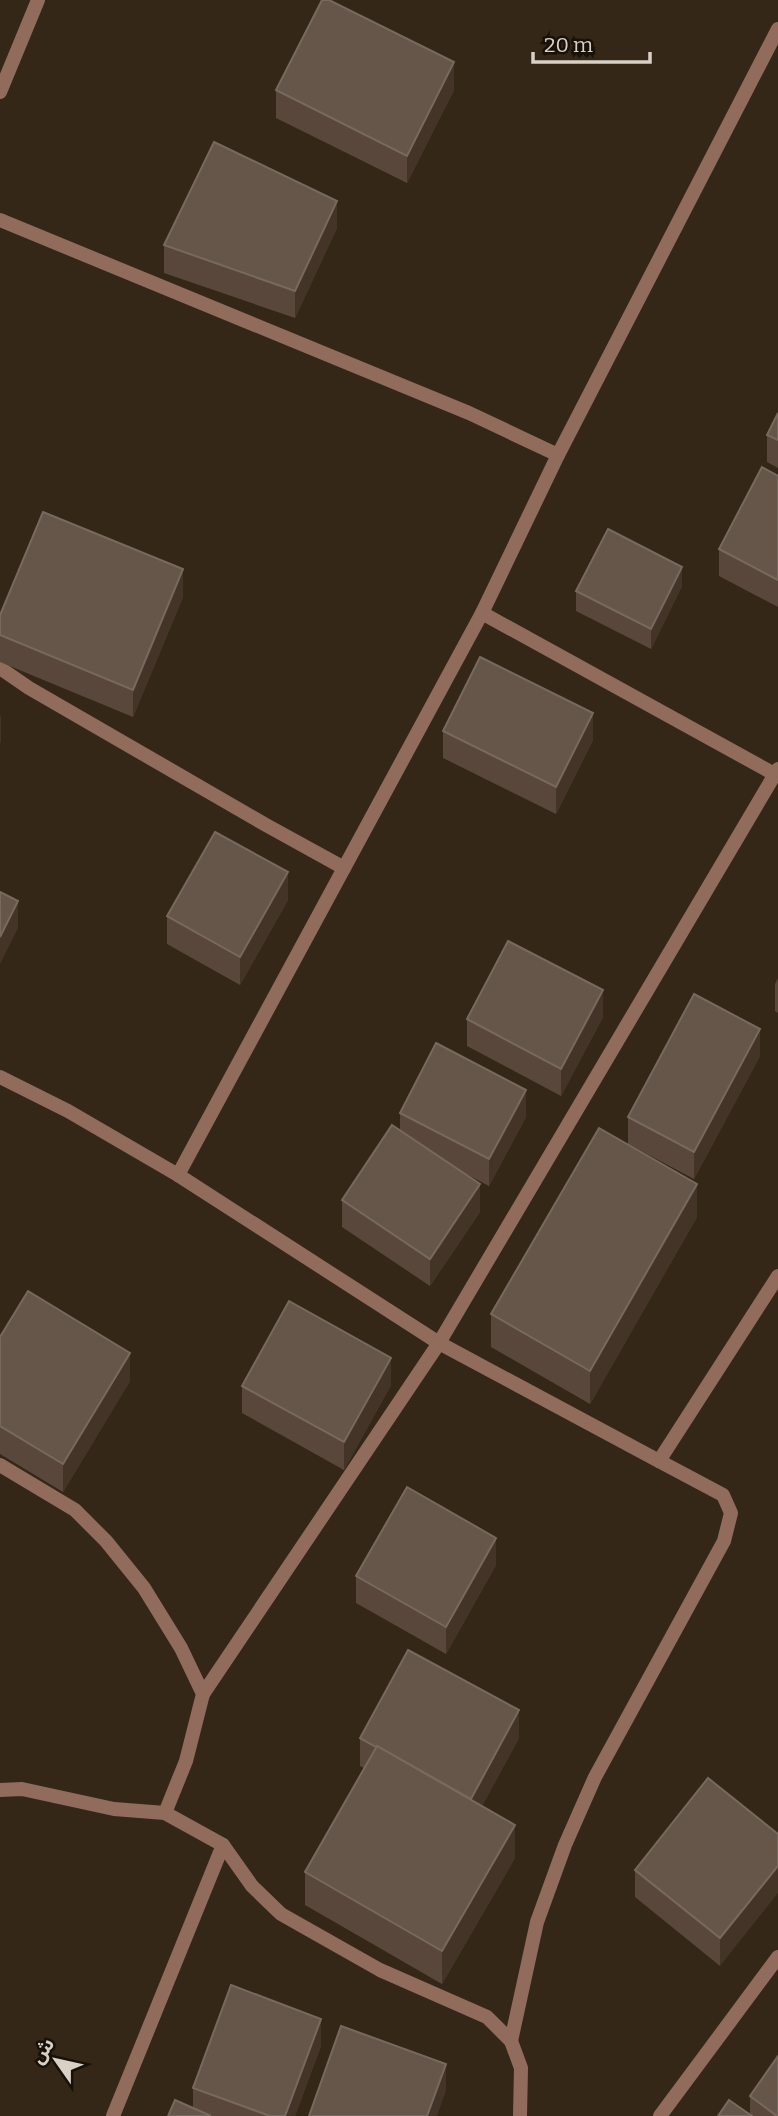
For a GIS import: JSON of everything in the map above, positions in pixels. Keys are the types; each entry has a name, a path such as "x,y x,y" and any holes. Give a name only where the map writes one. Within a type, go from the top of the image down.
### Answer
{"street":[{"path":"0,92 38,0"},
{"path":"178,1175 482,613 558,455 778,29"},
{"path":"0,220 469,413 558,455"},
{"path":"165,1814 186,1761 203,1694 439,1343 777,773 482,613"},
{"path":"0,668 29,688 344,868"},
{"path":"0,1077 68,1111 178,1175 439,1343 723,1495 731,1513 724,1541 596,1777 565,1845 537,1923 511,2041"},
{"path":"659,1461 778,1276"},
{"path":"0,1465 75,1510 106,1541 144,1588 181,1648 203,1694"},
{"path":"0,1790 23,1789 114,1809 165,1814 223,1844 252,1886 281,1914 380,1970 486,2017 511,2041 521,2068 520,2116"},
{"path":"113,2116 223,1844"},
{"path":"660,2116 778,1957"}],"building":[{"path":"322,0 329,0 454,62 407,156 276,90"},
{"path":"214,142 337,201 295,291 164,245"},
{"path":"778,413 778,440 767,435"},
{"path":"762,467 778,476 778,580 719,549"},
{"path":"43,512 183,569 133,690 0,635 0,615"},
{"path":"608,529 682,567 651,629 576,591"},
{"path":"480,657 593,713 556,787 443,731"},
{"path":"215,832 288,872 240,957 167,916"},
{"path":"0,892 18,901 0,937"},
{"path":"508,941 603,990 561,1069 467,1019"},
{"path":"694,994 760,1029 694,1152 628,1117"},
{"path":"436,1043 526,1090 489,1159 400,1113"},
{"path":"392,1125 480,1184 430,1259 342,1200"},
{"path":"599,1128 697,1184 590,1371 491,1314"},
{"path":"28,1291 130,1353 63,1464 0,1426 0,1337"},
{"path":"289,1301 391,1358 344,1442 242,1386"},
{"path":"407,1487 496,1538 446,1627 356,1576"},
{"path":"408,1650 519,1710 471,1799 360,1738"},
{"path":"377,1746 515,1825 442,1951 305,1872"},
{"path":"708,1778 778,1834 778,1866 720,1938 635,1870"},
{"path":"231,1985 321,2019 285,2116 270,2116 193,2088"},
{"path":"341,2026 446,2064 427,2116 309,2116"},
{"path":"778,2056 778,2116 777,2116 750,2096"},
{"path":"175,2100 211,2116 168,2116"},
{"path":"729,2100 752,2116 718,2116"}]}
